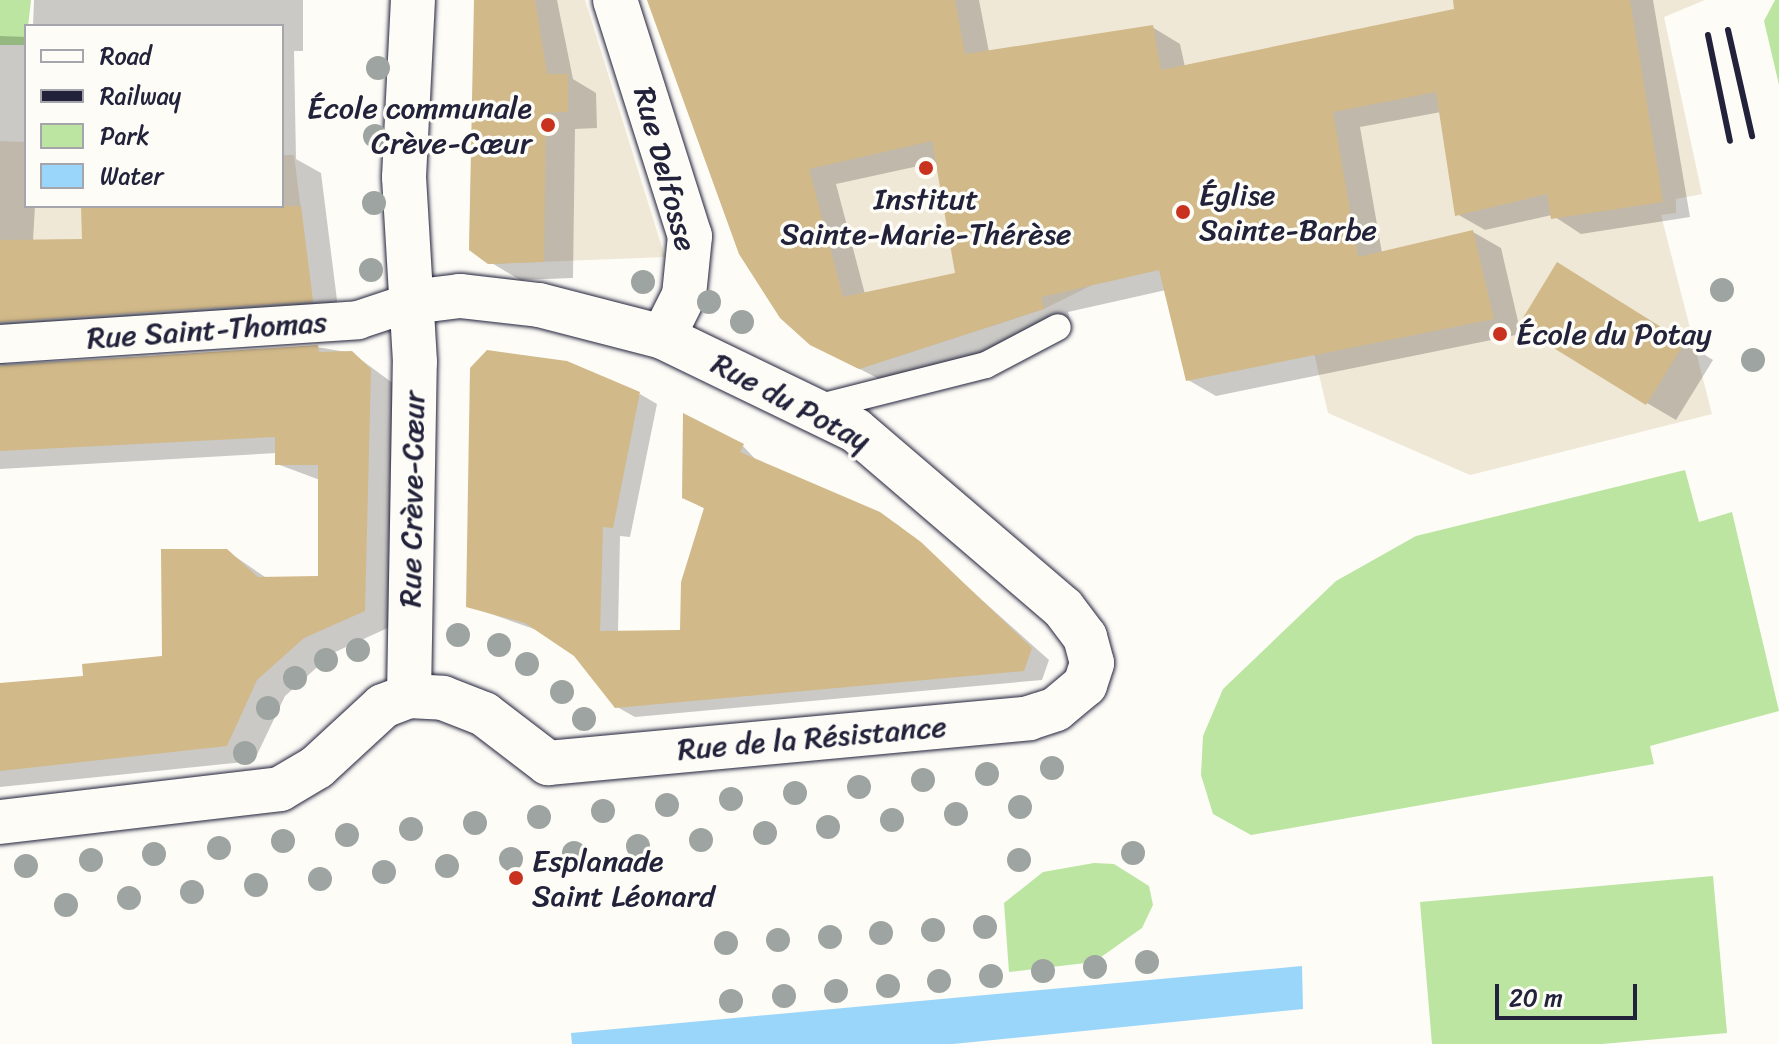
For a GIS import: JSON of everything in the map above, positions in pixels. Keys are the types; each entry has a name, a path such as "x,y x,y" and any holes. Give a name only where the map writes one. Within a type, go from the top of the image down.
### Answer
{"street":[{"name":"Rue Crève-Cœur","path":"409,696 412,302 404,177 413,0"},
{"name":"Rue Delfosse","path":"615,0 690,236 684,295 663,337"},
{"name":"Rue du Potay","path":"412,302 460,296 539,305 663,337 816,408 855,430 974,525 1085,637 1092,663 1085,685 1056,709 1029,718"},
{"name":"Rue Saint-Thomas","path":"0,344 358,320 412,302"},
{"name":"Rue de la Résistance","path":"409,696 443,698 484,714 548,763 1029,718"},
{"path":"0,822 280,789 317,767 383,706 409,696"}],"lane":[{"path":"816,408 986,365 1058,327"}],"shaded area":[{"name":"École communale Crève-Cœur","path":"475,0 585,0 665,257 488,264 469,250"},
{"name":"Institut Sainte-Marie-Thérèse","path":"647,0 1705,0 1664,17 1702,194 1676,199 1676,213 1661,215 1712,414 1470,475 1328,413 1291,255 1275,139 1092,285 1044,309 859,369 810,345 780,317 739,254"},
{"path":"0,141 24,142 24,208 284,208 284,155 294,155 313,304 0,316"}],"green space":[{"path":"0,0 31,0 28,24 24,24 24,45 0,45"},
{"path":"1775,0 1779,0 1779,85 1764,21"},
{"path":"1685,470 1699,522 1732,512 1779,711 1650,746 1654,764 1251,835 1213,814 1201,775 1203,736 1223,689 1336,581 1416,536"},
{"path":"1094,863 1114,864 1149,886 1153,905 1142,928 1094,962 1009,972 1004,903 1043,872"},
{"path":"1713,876 1727,1033 1602,1044 1432,1044 1420,902"}],"water":[{"path":"1302,966 1303,1009 953,1044 572,1044 571,1033"}],"building":[{"path":"474,0 535,0 547,74 568,74 568,112 546,113 544,262 488,264 469,250"},
{"name":"Institut Sainte-Marie-Thérèse","path":"647,0 955,0 965,54 1153,25 1161,70 1454,9 1453,0 1630,0 1663,202 1551,219 1547,194 1455,216 1436,92 1333,112 1358,257 1473,230 1494,319 1186,381 1159,270 1041,297 1044,309 859,369 810,345 780,318 739,254","holes":["932,141 955,273 843,297 809,169"]},
{"path":"301,206 313,301 0,322 0,240 82,239 81,208"},
{"path":"1557,262 1685,342 1646,405 1518,326"},
{"path":"318,345 319,352 352,351 371,369 365,611 304,638 257,680 227,746 0,771 0,683 83,676 82,664 162,656 161,549 227,549 258,577 318,576 318,465 275,465 275,437 0,451 0,366"},
{"path":"487,350 567,361 640,392 613,528 603,527 600,631 680,630 681,582 704,508 682,498 683,413 744,444 740,452 880,512 921,542 1032,648 1024,671 615,708 574,656 525,623 466,607 470,368"}],"railway":[{"path":"1728,30 1752,136"},
{"path":"1708,35 1730,141"}],"place":[{"name":"École communale Crève-Cœur","path":"548,125"},
{"name":"Institut Sainte-Marie-Thérèse","path":"926,168"},
{"name":"Église Sainte-Barbe","path":"1183,212"},
{"name":"École du Potay","path":"1500,334"},
{"name":"Esplanade Saint Léonard","path":"516,878"}]}
